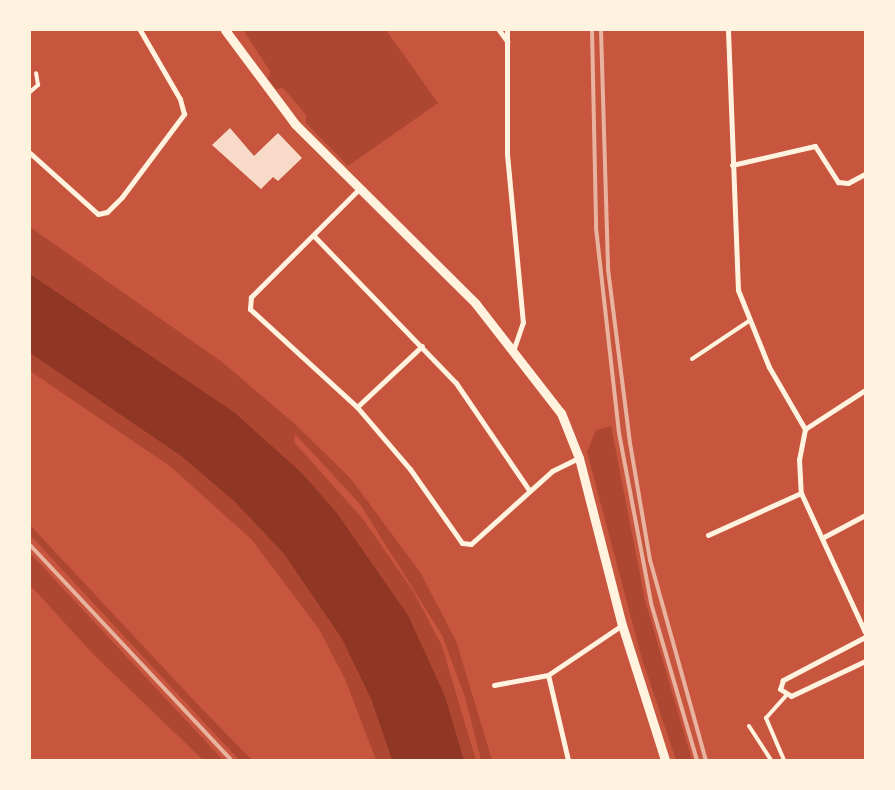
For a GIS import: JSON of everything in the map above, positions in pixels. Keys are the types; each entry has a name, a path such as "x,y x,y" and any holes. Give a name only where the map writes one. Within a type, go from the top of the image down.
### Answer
{"street":[{"path":"30,153 98,214 107,212 122,197 184,114 180,99 140,30"},
{"path":"225,30 276,102 359,190 514,348 561,413 579,458 622,625 665,760"},
{"path":"499,30 507,42"},
{"path":"507,30 507,154 523,322 514,348"},
{"path":"728,30 737,282 749,321 805,429 799,459 801,493 865,632"},
{"path":"732,165 815,146 838,182 848,183 865,174"},
{"path":"359,190 251,297 250,309 357,407 415,475 462,543 470,544 529,490 579,458"},
{"path":"314,236 422,346 472,404 529,490"},
{"path":"357,407 422,346"},
{"path":"805,429 865,390"},
{"path":"708,535 801,493"},
{"path":"822,538 865,515"},
{"path":"494,685 548,675 596,639 622,625"},
{"path":"865,638 783,680 780,690 786,696 865,661"},
{"path":"548,675 568,760"}],"lane":[{"path":"30,92 38,85 36,74"},
{"path":"692,359 749,321"},
{"path":"784,760 766,718 786,696"},
{"path":"749,726 771,760"}],"shaded area":[{"path":"243,30 386,30 438,103 348,166 306,123 306,115 283,88 276,89 268,79 270,71"},
{"path":"30,227 222,362 295,424 351,479 420,572 456,641 492,760 481,760 465,697 442,635 360,504 295,434 294,442 363,519 413,591 442,646 476,760 464,760 445,696 408,615 337,513 302,473 234,412 30,274"},
{"path":"30,274 234,412 302,473 337,513 408,615 445,696 464,760 392,760 371,699 342,639 284,554 234,501 181,456 30,353"},
{"path":"30,353 181,456 234,501 284,554 342,639 371,699 392,760 376,760 345,679 319,629 252,540 171,467 30,371"},
{"path":"611,426 645,600 692,760 676,760 642,659 587,452 596,430"},
{"path":"30,525 252,760 239,760 30,535"},
{"path":"30,553 223,760 203,760 93,654 30,585"}],"building":[{"path":"230,128 254,156 278,133 302,158 278,181 273,177 261,189 212,145"}],"railway":[{"path":"592,30 596,228 619,433 651,603 697,760"},
{"path":"601,30 608,269 630,443 650,560 706,760"},
{"path":"30,545 231,760"}]}
